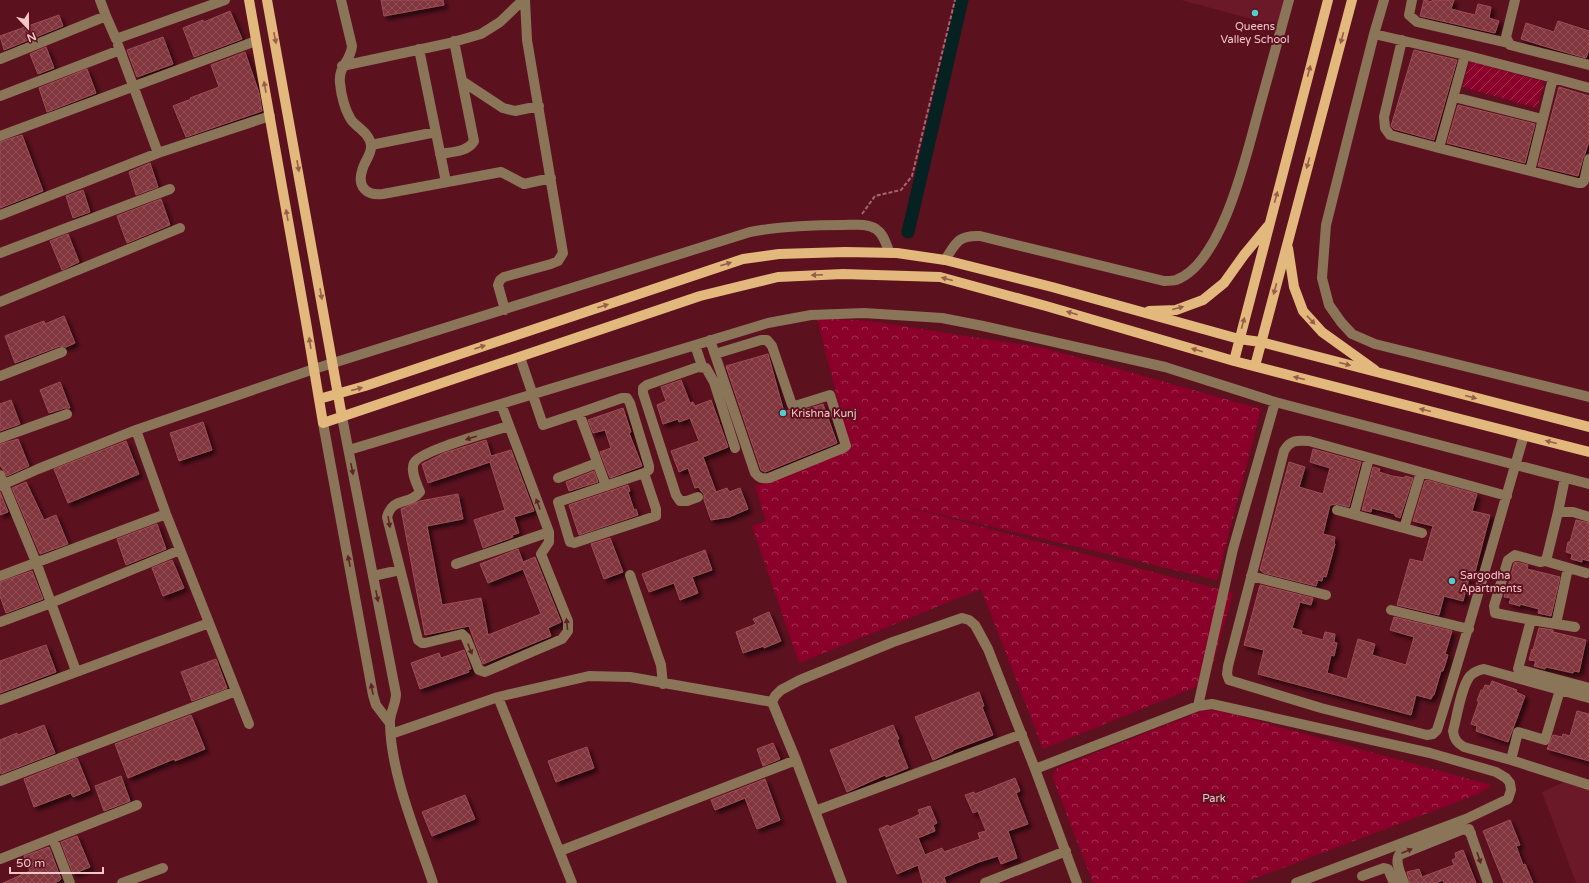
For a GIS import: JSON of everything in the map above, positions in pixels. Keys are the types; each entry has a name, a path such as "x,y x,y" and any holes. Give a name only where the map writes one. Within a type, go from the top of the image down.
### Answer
{"main road":[{"path":"249,0 323,423 700,296 778,277 843,274 940,277 1046,306 1234,361 1589,452"},
{"path":"267,0 342,416"},
{"path":"1234,361 1328,0"},
{"path":"1255,366 1352,0"},
{"path":"1139,311 1176,310 1203,300 1224,283 1269,224"},
{"path":"1287,244 1294,287 1303,311 1322,332 1379,373"},
{"path":"319,399 365,386 743,259 779,254 890,253 944,260 1052,287 1239,339 1261,342 1589,427"}],"street":[{"path":"100,0 134,86 158,153"},
{"path":"116,39 225,0"},
{"path":"340,0 352,46 351,52 342,66 340,83 343,102 352,121 368,137 371,145 369,154 362,168 361,176 363,186 367,192 377,195 501,172 508,174 518,182 524,184 552,178"},
{"path":"505,310 498,285 500,280 504,277 551,264 562,257 563,248 527,34 524,0"},
{"path":"342,66 481,34 492,28 524,0"},
{"path":"944,260 956,241 968,235 980,236 1164,281 1175,280 1184,276 1203,256 1226,217 1238,183 1289,0"},
{"path":"1384,0 1326,225 1322,278 1329,305 1340,322 1352,334 1375,344 1589,397"},
{"path":"1412,0 1409,16 1417,22 1508,43 1510,45 1589,65"},
{"path":"1508,43 1506,37 1515,0"},
{"path":"0,59 106,16"},
{"path":"1374,34 1465,55 1589,88"},
{"path":"1402,40 1384,117 1385,128 1393,137 1581,183 1584,181 1589,159"},
{"path":"0,136 256,41"},
{"path":"440,154 467,148 472,145 474,141 454,41"},
{"path":"419,49 446,182"},
{"path":"0,96 120,50"},
{"path":"1439,148 1465,55"},
{"path":"1530,171 1552,78"},
{"path":"462,81 503,108 515,111 539,106"},
{"path":"1454,97 1542,119"},
{"path":"0,215 158,153 270,116"},
{"path":"371,145 436,132"},
{"path":"0,253 170,189"},
{"path":"2,485 136,430 314,369 750,232 770,228 807,225 862,225 878,230 882,234 890,253"},
{"path":"0,302 180,228"},
{"path":"349,450 768,323 811,315 864,312 942,318 1165,367 1275,402 1515,466 1589,484"},
{"path":"710,340 754,473 758,477 763,479 769,478 846,446 830,395 795,406 792,405 772,346 767,340 761,340 715,354"},
{"path":"695,345 702,366 706,368 711,375 736,448"},
{"path":"0,376 62,352"},
{"path":"520,357 543,425 622,398 629,399 649,466 649,470 644,473 558,502 570,542 576,542 656,516 656,510 644,473"},
{"path":"698,497 680,501 676,495 643,390 647,385 702,366"},
{"path":"1198,706 1233,549 1275,402"},
{"path":"501,404 549,532 549,542 541,554 568,621 568,631 562,639 485,672 479,670 466,638 462,634 425,643 419,642 416,636 387,517 389,509 396,503 416,498 420,492 412,468 415,461 421,455 508,426"},
{"path":"579,413 606,486"},
{"path":"0,438 68,414"},
{"path":"342,416 396,694 395,708 390,722 394,760 432,883"},
{"path":"323,423 373,695 376,704 390,722"},
{"path":"136,430 166,514 249,724"},
{"path":"1507,496 1309,441 1298,440 1287,445 1284,451 1228,666 1227,674 1229,680 1321,708 1427,735 1433,734 1437,730 1468,629 1507,496 1524,435"},
{"path":"1354,514 1369,458"},
{"path":"558,478 597,463"},
{"path":"1404,528 1421,472"},
{"path":"0,475 2,485 36,562 76,671"},
{"path":"1545,561 1565,478"},
{"path":"1337,510 1422,533"},
{"path":"1558,512 1573,512 1589,517"},
{"path":"0,576 166,514"},
{"path":"456,564 549,532"},
{"path":"0,622 51,603 180,550"},
{"path":"1575,627 1494,613 1494,606 1508,560 1515,556 1540,562 1545,561 1586,573"},
{"path":"1556,624 1568,568"},
{"path":"373,576 400,570"},
{"path":"630,575 661,665 663,684"},
{"path":"1251,576 1326,595"},
{"path":"1391,610 1468,629"},
{"path":"842,883 796,760 772,702 774,696 781,690 800,680 894,642 962,618 969,620 976,625 983,638 1022,734 1077,883"},
{"path":"1531,620 1518,669 1589,688"},
{"path":"0,700 209,623"},
{"path":"1589,698 1484,669 1471,675 1466,683 1453,731 1454,738 1464,747 1511,760 1589,785"},
{"path":"391,734 498,697 589,676 630,677 772,702"},
{"path":"1511,760 1518,732 1545,740 1560,690"},
{"path":"0,781 236,691"},
{"path":"498,697 572,883"},
{"path":"1035,769 1198,706 1212,704 1430,753 1496,772 1506,778 1510,783 1511,790 1508,799 1473,816 1311,880 1296,883"},
{"path":"815,811 1022,734"},
{"path":"560,851 796,760"},
{"path":"0,859 137,805"},
{"path":"1404,883 1397,864 1397,858 1399,855 1461,830 1470,831 1488,883"},
{"path":"53,838 70,883"},
{"path":"985,883 1066,852"},
{"path":"122,883 163,868"},
{"path":"1362,876 1384,868 1388,869 1394,883"}],"path":[{"path":"860,217 875,196 901,190 912,176 955,0"}],"shaded area":[{"name":"Queens Valley School","path":"1181,0 1284,0 1278,26"},
{"path":"1566,781 1589,788 1589,883 1576,883 1542,792"}],"green space":[{"path":"1470,61 1545,82 1537,108 1462,87"},
{"path":"817,318 870,321 1044,348 1261,409 1217,580 896,504 1233,593 1208,682 1043,749 981,589 799,663 752,526 766,521 755,486 850,449"},
{"name":"Park","path":"1204,710 1222,711 1491,785 1478,794 1243,883 1093,883 1052,776 1057,768"}],"building":[{"path":"381,0 443,0 444,5 384,16"},
{"path":"1424,0 1432,2 1432,0 1454,0 1451,9 1475,15 1478,4 1491,7 1489,18 1499,21 1495,33 1420,16"},
{"path":"230,11 242,39 194,57 183,28 203,20 204,22"},
{"path":"59,15 63,26 4,50 0,36"},
{"path":"1558,21 1589,31 1589,50 1586,58 1521,39 1526,23 1554,32"},
{"path":"163,37 173,64 137,77 127,50"},
{"path":"46,47 54,68 38,74 30,54"},
{"path":"1414,50 1457,60 1434,140 1394,129 1391,126"},
{"path":"245,52 259,93 262,111 186,137 173,106 219,87 211,65"},
{"path":"87,69 96,93 47,112 39,88"},
{"path":"1559,87 1589,96 1589,141 1578,176 1538,166"},
{"path":"1458,105 1535,124 1525,163 1447,143"},
{"path":"22,135 43,191 0,208 0,142"},
{"path":"150,163 158,187 136,195 129,172"},
{"path":"83,190 90,212 73,218 66,196"},
{"path":"161,199 170,225 127,243 117,216"},
{"path":"68,234 79,262 62,270 50,241"},
{"path":"64,316 75,343 66,347 60,346 15,363 5,336 44,321 45,324"},
{"name":"Krishna Kunj","path":"768,354 784,412 789,410 797,412 823,404 837,443 765,472 761,470 726,366"},
{"path":"681,380 690,403 693,402 695,406 711,400 728,447 703,457 716,492 727,488 729,492 740,488 748,509 729,517 711,520 704,500 704,494 699,487 695,488 688,468 679,472 671,451 699,441 690,418 679,422 678,419 663,424 657,405 666,401 661,387"},
{"path":"60,382 70,408 49,413 40,390"},
{"path":"11,400 20,424 0,431 0,404"},
{"path":"623,408 631,432 629,433 642,466 610,478 600,452 611,448 605,430 593,433 588,420"},
{"path":"203,422 212,450 179,461 170,433"},
{"path":"18,439 29,466 7,476 0,465 0,444"},
{"path":"486,440 491,456 511,450 534,511 514,517 519,533 512,535 513,537 483,548 474,520 505,510 490,462 428,483 422,464 444,453"},
{"path":"126,441 139,474 68,503 54,469"},
{"path":"1313,449 1361,462 1349,507 1338,504 1330,505 1323,534 1335,537 1335,544 1326,577 1323,576 1322,581 1318,580 1316,586 1264,573 1260,570 1289,462 1305,467 1299,487 1323,494 1330,468 1310,462"},
{"path":"1373,467 1380,469 1379,472 1392,476 1405,478 1405,476 1413,478 1400,518 1395,516 1395,514 1372,508 1371,512 1362,510"},
{"path":"594,471 598,482 569,491 566,482"},
{"path":"1427,480 1477,494 1472,511 1490,515 1475,572 1471,571 1463,601 1444,596 1439,615 1397,605 1410,559 1423,562 1433,526 1413,521 1425,481"},
{"path":"26,482 44,520 56,515 68,544 40,554 12,488"},
{"path":"628,485 630,491 628,492 634,510 636,509 638,515 579,535 569,505"},
{"path":"0,492 8,512 0,515"},
{"path":"458,494 463,519 427,526 442,605 481,598 488,635 541,614 523,569 488,583 480,564 518,549 523,562 535,557 561,622 548,628 551,636 483,664 469,626 425,635 401,509 420,501"},
{"path":"1576,520 1589,523 1589,561 1582,559 1582,562 1571,559 1572,554 1566,552"},
{"path":"157,524 166,549 126,565 117,539"},
{"path":"610,538 623,572 604,579 591,544"},
{"path":"705,550 712,570 692,577 698,593 680,600 674,583 649,592 642,574"},
{"path":"172,560 184,588 163,596 152,568"},
{"path":"1516,562 1528,565 1527,569 1560,577 1551,616 1538,613 1539,609 1509,603 1511,598 1504,597 1514,563"},
{"path":"32,571 43,599 6,613 0,596 0,582"},
{"path":"1260,585 1313,598 1311,605 1300,602 1292,628 1302,631 1301,634 1323,640 1325,632 1335,634 1334,642 1337,643 1334,656 1331,655 1327,673 1347,679 1358,639 1375,644 1372,655 1406,665 1414,637 1390,630 1394,617 1452,631 1445,654 1448,655 1443,671 1441,671 1434,695 1431,699 1416,695 1411,715 1258,674 1264,650 1244,645"},
{"path":"769,612 781,641 764,648 764,646 743,653 736,632 756,624 753,619"},
{"path":"1539,628 1553,630 1553,632 1586,640 1579,672 1574,671 1573,673 1534,666 1536,661 1529,660"},
{"path":"46,645 56,672 0,693 0,661"},
{"path":"464,650 471,669 468,670 469,672 420,689 411,663 439,653 441,658"},
{"path":"216,659 227,688 192,701 181,672"},
{"path":"1492,681 1517,690 1516,692 1525,696 1508,742 1476,731 1477,726 1471,724 1481,690 1483,690 1485,685 1490,686"},
{"path":"979,692 984,706 982,707 993,735 953,750 933,760 915,717"},
{"path":"1577,711 1589,714 1589,761 1547,749 1553,735 1562,737 1563,734 1570,736"},
{"path":"191,715 205,749 175,761 174,759 128,778 115,744"},
{"path":"44,725 55,753 1,774 0,740"},
{"path":"893,725 908,768 886,777 885,775 847,792 830,750"},
{"path":"773,743 780,759 763,766 757,749"},
{"path":"587,747 594,768 556,782 548,761"},
{"path":"77,758 90,790 73,797 71,793 34,807 24,779"},
{"path":"121,776 130,801 104,811 95,786"},
{"path":"1015,778 1020,791 1016,793 1028,824 1008,831 1017,858 1001,864 998,856 979,862 944,877 946,883 923,883 918,865 897,874 879,829 888,825 889,827 912,818 920,814 918,810 930,806 937,823 933,825 935,831 918,838 925,855 942,848 944,852 980,839 978,833 986,831 978,811 973,813 965,795 974,792 975,794"},
{"path":"765,779 780,820 757,829 745,798 715,810 711,800"},
{"path":"465,795 475,819 432,836 422,812"},
{"path":"1510,820 1520,845 1516,846 1523,865 1525,864 1533,883 1504,883 1483,831"},
{"path":"77,836 90,867 73,874 61,842"},
{"path":"49,847 61,879 59,881 53,883 3,883 30,871 24,856"},
{"path":"1463,850 1476,883 1444,883 1443,880 1436,883 1410,883 1407,872 1419,869 1422,877 1454,865 1452,860 1456,858 1455,853"}],"waterway":[{"path":"908,232 962,0"}],"place":[{"name":"Queens Valley School","path":"1255,13"},
{"name":"Krishna Kunj","path":"783,413"},
{"name":"Sargodha Apartments","path":"1452,581"}]}
